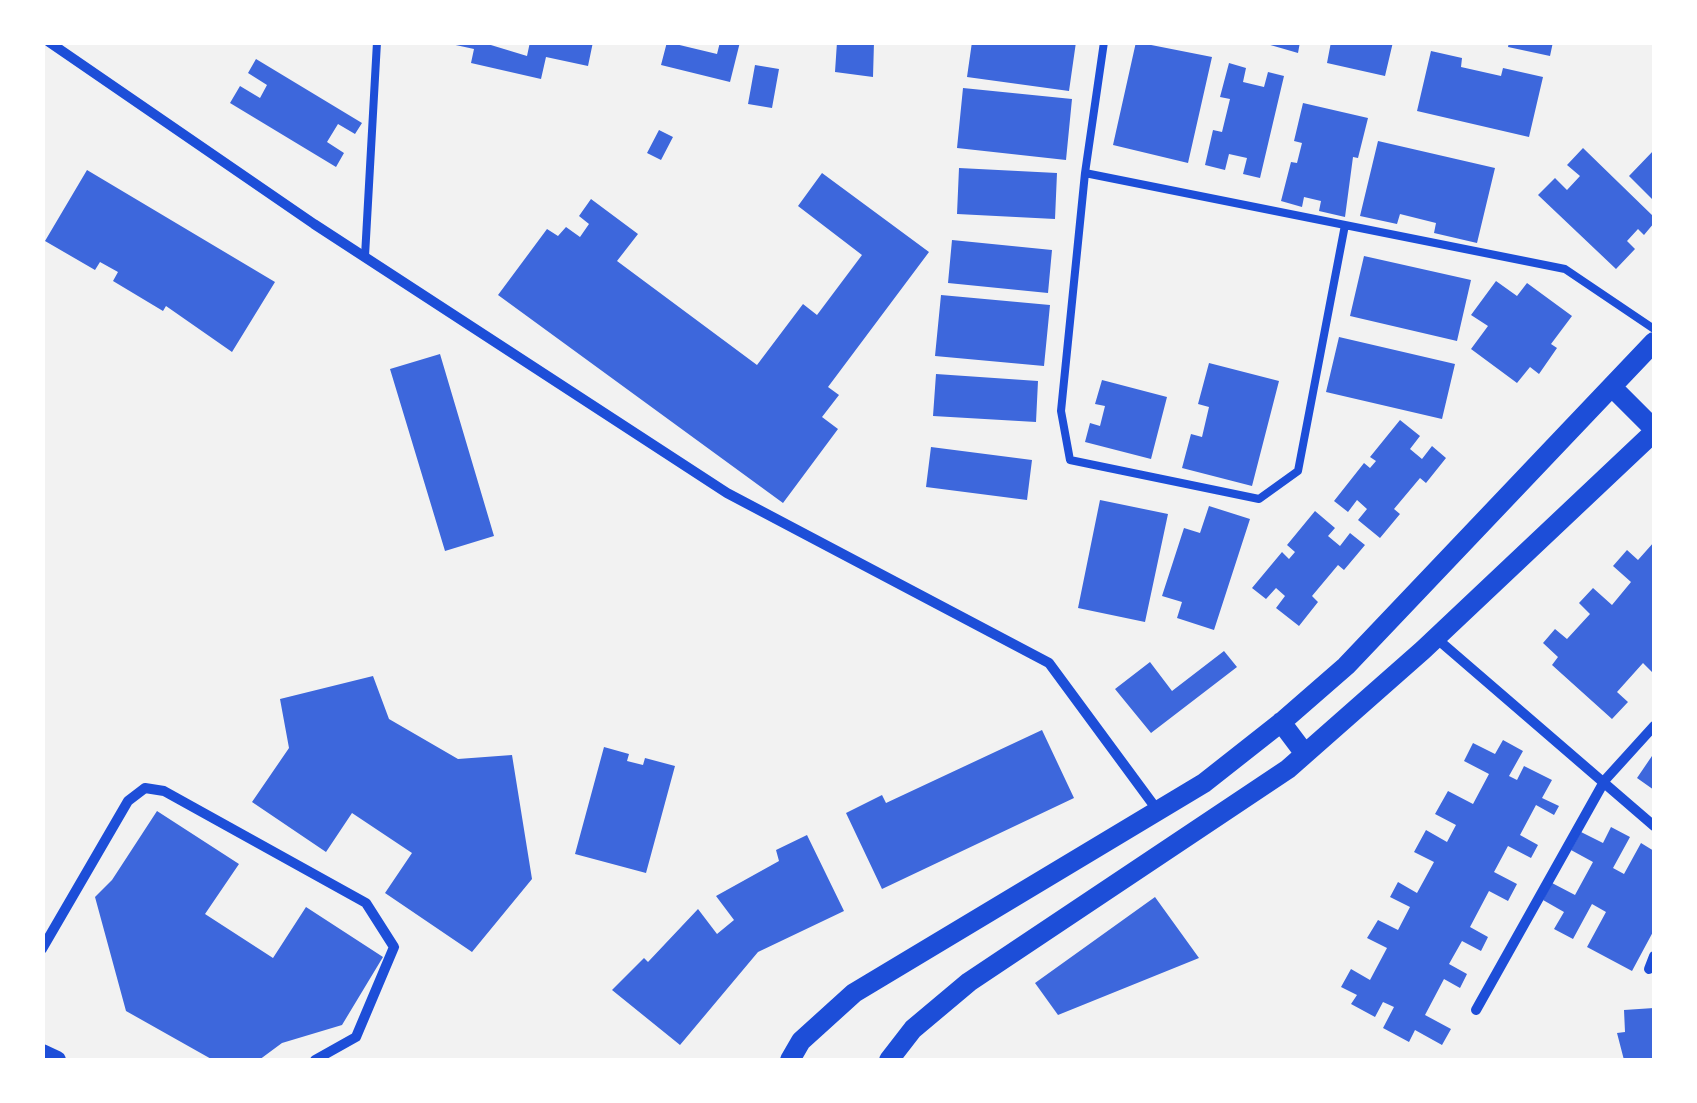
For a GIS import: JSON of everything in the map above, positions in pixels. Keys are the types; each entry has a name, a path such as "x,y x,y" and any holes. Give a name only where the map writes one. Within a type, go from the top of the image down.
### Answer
{"main road":[{"path":"790,1060 801,1041 854,992 1204,783 1281,722 1346,666 1614,389 1654,342"},
{"path":"889,1060 913,1029 969,982 1305,754 1436,637 1654,430 1614,389"},
{"path":"1281,722 1305,754"}],"street":[{"path":"49,42 365,256 727,493 1049,664 1158,811"},
{"path":"1436,637 1654,826"},
{"path":"1476,1010 1605,780 1654,726"},
{"path":"42,949 128,801 145,788 164,791 366,903 394,947 356,1037 315,1060"},
{"path":"1649,969 1654,956"},
{"path":"42,1053 57,1060"}],"lane":[{"path":"365,256 377,42"},
{"path":"1104,42 1085,172 1061,410 1070,460 1259,499 1298,471 1345,225"},
{"path":"1085,172 1565,269 1654,329"}],"building":[{"path":"481,42 527,56 530,42 593,42 588,66 546,57 541,79 471,63 474,49 451,44"},
{"path":"667,42 717,54 720,42 740,42 730,82 661,65"},
{"path":"837,42 874,42 873,77 835,72"},
{"path":"972,42 1076,42 1069,91 967,77"},
{"path":"1136,42 1212,57 1188,163 1113,145"},
{"path":"1260,42 1300,42 1298,53"},
{"path":"1331,42 1393,42 1385,76 1327,63"},
{"path":"1509,42 1553,42 1550,56 1508,47"},
{"path":"1431,51 1462,58 1461,67 1501,76 1503,68 1543,77 1529,137 1417,111"},
{"path":"256,59 362,123 355,134 338,124 327,142 344,153 336,167 230,103 240,86 260,98 267,85 248,73"},
{"path":"1229,63 1246,68 1243,82 1264,87 1268,72 1284,76 1260,178 1243,174 1247,158 1229,154 1225,170 1205,165 1213,130 1222,132 1230,99 1220,97"},
{"path":"755,65 779,69 772,108 748,104"},
{"path":"963,88 1072,99 1066,160 957,148"},
{"path":"1303,103 1368,118 1358,158 1353,157 1345,217 1319,211 1321,201 1304,197 1302,207 1281,201 1291,162 1297,163 1302,143 1294,141"},
{"path":"659,130 673,137 661,160 647,153"},
{"path":"1378,141 1495,168 1477,243 1434,233 1436,223 1400,214 1397,224 1360,216"},
{"path":"1583,148 1654,217 1644,235 1638,229 1627,241 1635,249 1616,269 1538,195 1555,178 1567,190 1580,176 1567,165"},
{"path":"1654,150 1654,201 1629,176"},
{"path":"959,168 1057,173 1055,219 957,214"},
{"path":"87,170 275,282 232,352 166,306 163,311 113,281 118,272 100,262 95,270 45,241"},
{"path":"822,173 929,252 828,387 839,395 822,417 838,429 783,503 498,295 547,229 558,236 566,227 580,237 589,224 579,216 591,199 638,234 617,261 757,365 803,304 817,315 862,255 798,206"},
{"path":"952,240 1052,250 1048,293 948,283"},
{"path":"1364,256 1471,280 1457,341 1350,316"},
{"path":"1496,281 1517,296 1527,283 1572,316 1551,344 1557,348 1539,374 1530,367 1517,383 1471,349 1488,326 1471,315"},
{"path":"941,295 1050,305 1044,366 935,356"},
{"path":"1339,337 1455,364 1442,419 1326,392"},
{"path":"440,354 494,536 445,551 390,369"},
{"path":"1209,363 1279,381 1252,486 1182,468 1191,434 1202,437 1209,407 1198,404"},
{"path":"936,374 1038,381 1036,422 933,416"},
{"path":"1102,380 1167,397 1151,459 1085,442 1090,423 1100,426 1105,406 1095,404"},
{"path":"1400,420 1420,436 1410,449 1422,459 1432,446 1446,458 1426,483 1420,478 1394,509 1400,514 1380,538 1358,520 1367,509 1357,500 1348,512 1334,501 1364,463 1370,468 1376,461 1370,457"},
{"path":"931,447 1032,460 1027,500 926,487"},
{"path":"1100,500 1168,514 1145,622 1078,608"},
{"path":"1209,506 1250,519 1214,630 1177,618 1182,602 1162,596 1184,528 1200,533"},
{"path":"1315,511 1335,528 1328,536 1340,546 1350,533 1365,545 1344,570 1338,565 1312,596 1318,602 1299,626 1276,608 1285,596 1276,588 1266,599 1252,588 1282,552 1289,559 1295,552 1287,545"},
{"path":"1654,542 1654,674 1643,663 1617,692 1628,702 1612,719 1552,665 1558,657 1543,643 1555,629 1567,639 1590,614 1579,603 1593,588 1612,605 1631,582 1613,566 1627,550 1638,560"},
{"path":"1224,651 1237,667 1151,733 1115,689 1150,662 1172,691"},
{"path":"373,676 389,719 458,759 512,755 532,879 472,952 385,893 412,853 352,813 326,852 252,802 289,748 280,699"},
{"path":"1042,730 1074,798 882,889 846,813 882,795 886,803"},
{"path":"1503,740 1523,751 1509,776 1517,780 1524,766 1552,780 1542,798 1559,806 1554,815 1536,805 1520,835 1538,845 1531,858 1508,846 1494,872 1517,884 1508,901 1489,891 1470,927 1488,937 1481,951 1462,941 1449,964 1467,974 1460,988 1444,979 1425,1015 1451,1029 1442,1045 1415,1030 1409,1042 1383,1028 1394,1007 1383,1002 1375,1017 1351,1004 1357,995 1341,987 1351,969 1370,980 1387,948 1367,938 1378,920 1398,930 1410,907 1390,897 1398,882 1417,893 1434,862 1414,852 1426,830 1447,842 1456,825 1435,814 1448,791 1473,804 1489,774 1464,761 1473,743 1495,754"},
{"path":"604,747 629,754 627,761 643,765 645,758 675,766 646,873 575,854"},
{"path":"1654,753 1654,790 1637,778"},
{"path":"157,811 239,864 205,914 273,958 306,907 383,957 342,1025 282,1043 259,1060 213,1060 126,1011 95,897 112,880"},
{"path":"1611,827 1630,837 1613,868 1624,874 1641,843 1654,851 1654,930 1632,971 1587,947 1606,912 1592,904 1573,939 1554,929 1564,912 1543,900 1552,883 1575,895 1593,862 1571,850 1581,832 1603,843"},
{"path":"807,835 844,911 758,952 680,1045 612,990 644,958 648,962 698,909 717,934 734,920 716,896 779,861 776,850"},
{"path":"1155,897 1199,958 1058,1015 1035,983"},
{"path":"1654,1008 1654,1060 1624,1060 1617,1033 1625,1032 1624,1010"}]}
